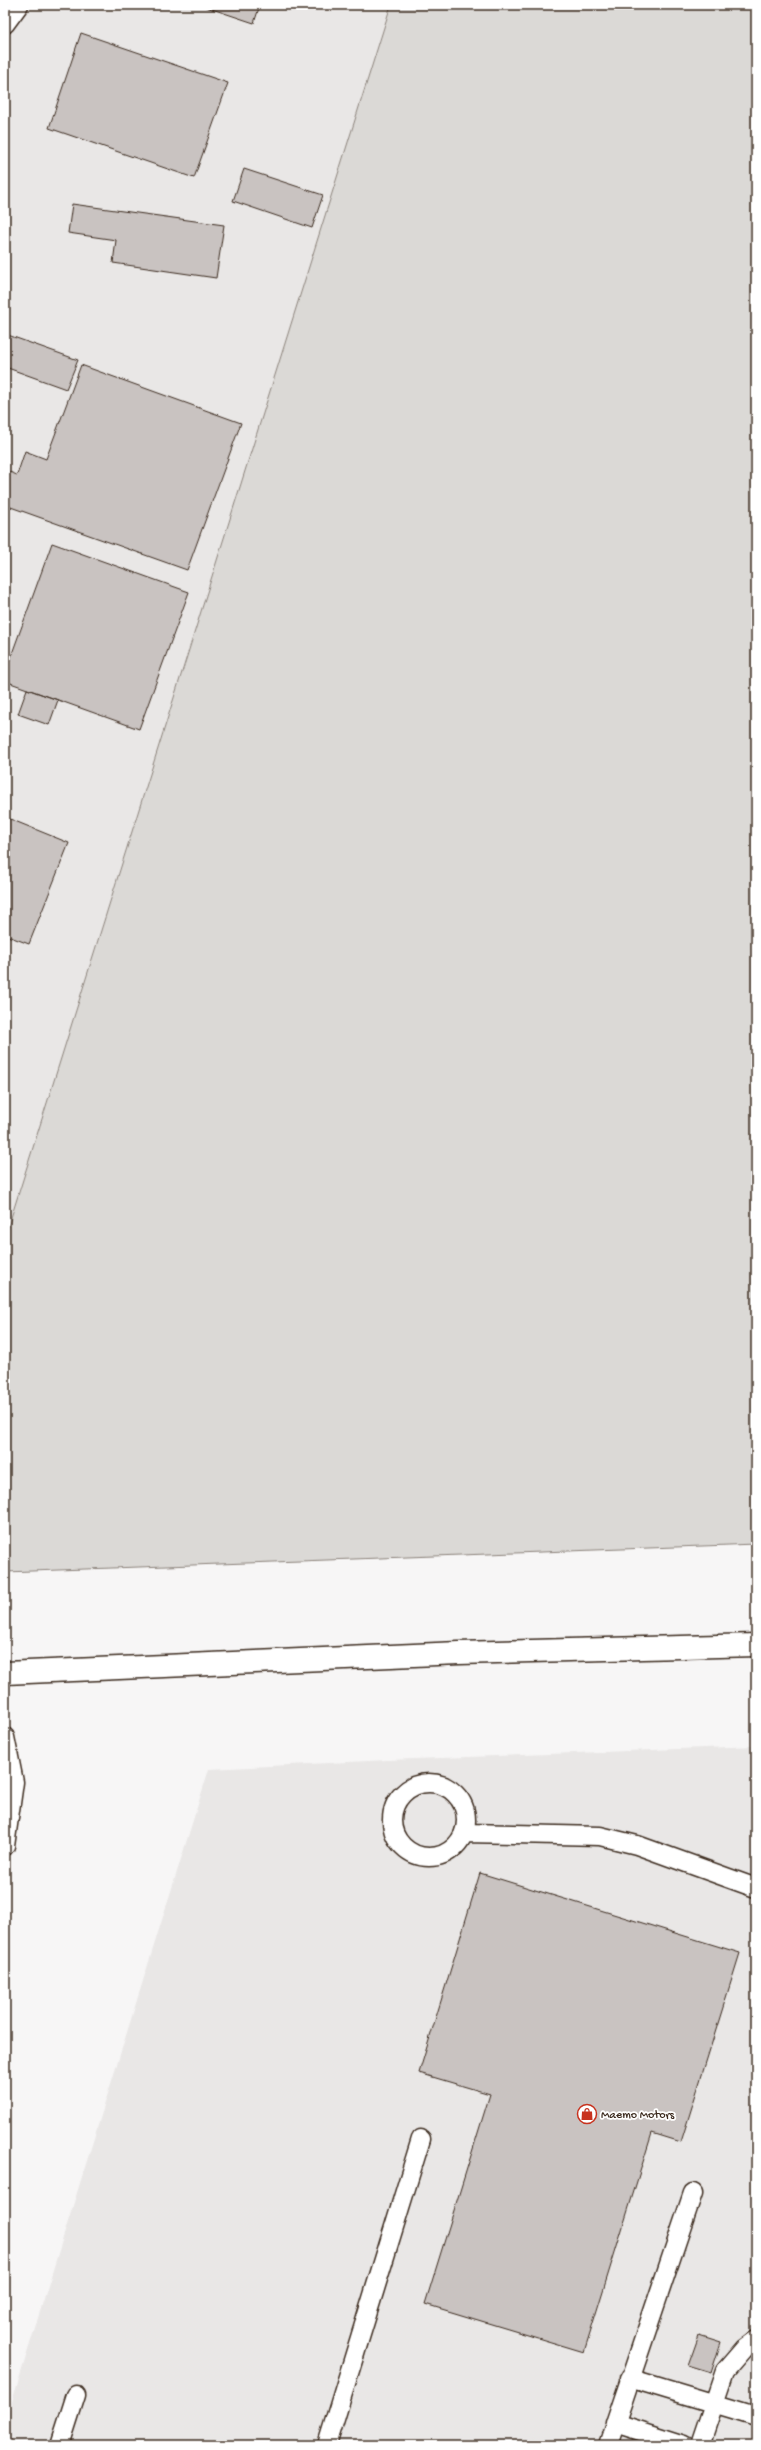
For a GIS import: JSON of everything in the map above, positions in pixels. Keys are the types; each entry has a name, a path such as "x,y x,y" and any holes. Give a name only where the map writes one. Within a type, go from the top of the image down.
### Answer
{"main road":[{"path":"5,1673 459,1653 756,1645"}],"lane":[{"path":"5,24 19,5"},
{"path":"5,1738 14,1782 5,1846"},
{"path":"434,1783 449,1788 461,1800 467,1816 465,1833 455,1847 442,1856 425,1858 409,1852 397,1841 391,1825 394,1808 402,1794 417,1784 434,1783"},
{"path":"465,1833 600,1836 637,1845 756,1888"},
{"path":"326,2445 421,2139"},
{"path":"608,2445 629,2378 693,2192"},
{"path":"700,2445 725,2370 744,2349 756,2340"},
{"path":"629,2378 756,2416"},
{"path":"60,2445 76,2395"},
{"path":"615,2423 684,2445"}],"shaded area":[{"path":"5,5 391,5 5,1237"},
{"path":"391,5 756,5 756,1544 5,1572 5,1237"},
{"path":"756,1746 756,2445 5,2445 5,2424 209,1769 388,1760"}],"building":[{"path":"200,5 260,5 254,23"},
{"path":"81,33 228,83 194,178 49,128"},
{"path":"244,169 323,195 312,228 233,201"},
{"path":"72,204 224,225 216,278 113,263 116,240 68,233"},
{"path":"5,334 78,360 66,389 5,367"},
{"path":"81,365 241,423 187,570 5,505 5,477 7,471 17,475 25,451 46,459"},
{"path":"52,543 189,592 139,729 5,681 5,673"},
{"path":"27,689 58,700 49,725 18,714"},
{"path":"5,817 69,843 29,944 5,935"},
{"name":"Maemo Motors","path":"480,1873 740,1953 681,2142 652,2133 584,2352 425,2304 490,2094 419,2073"},
{"path":"699,2335 721,2342 711,2373 688,2366"}],"place":[{"name":"Maemo Motors","path":"587,2114"}]}
